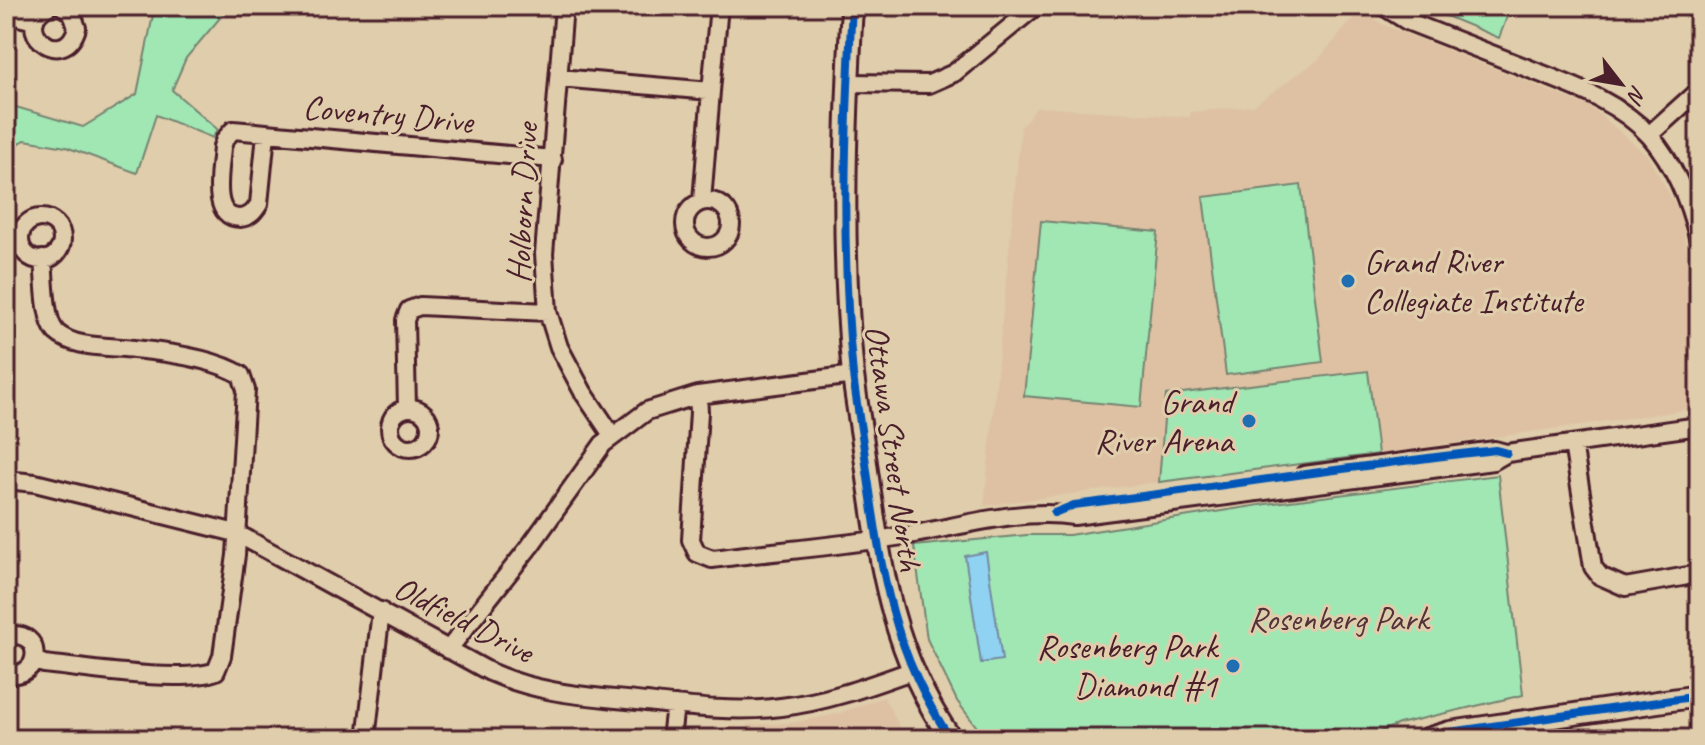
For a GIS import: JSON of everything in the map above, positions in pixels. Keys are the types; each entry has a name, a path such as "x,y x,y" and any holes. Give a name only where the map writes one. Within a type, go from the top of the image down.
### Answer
{"main road":[{"name":"Ottawa Street North","path":"852,6 846,257 854,375 876,540 894,617 911,671 951,739"},
{"path":"1427,739 1450,732 1699,696"}],"street":[{"path":"49,6 38,14 36,35 44,44 58,47 68,43 77,28 75,18 62,6"},
{"name":"Holborn Drive","path":"564,6 544,254 548,312 565,358 612,435"},
{"path":"702,201 719,6"},
{"path":"848,83 929,84 954,73 1036,6"},
{"path":"1383,6 1407,21 1586,92 1624,114 1649,135 1681,186 1694,218 1699,241"},
{"path":"6,14 35,21"},
{"path":"559,78 711,91"},
{"path":"1649,135 1699,90"},
{"name":"Coventry Drive","path":"266,134 259,204 254,213 235,218 224,213 219,205 222,147 233,130 553,159"},
{"path":"34,660 44,664 174,676 202,677 216,671 222,656 236,555 246,390 241,375 227,366 139,349 74,342 56,332 49,319 43,259"},
{"path":"407,408 405,320 409,310 420,306 548,312"},
{"path":"448,650 530,546 594,455 612,435 647,411 698,395 854,375"},
{"path":"698,395 691,540 697,553 712,559 876,540 960,523 1054,513 1074,516 1390,468 1493,461 1507,453 1699,426"},
{"path":"1573,444 1593,567 1600,576 1625,587 1699,574"},
{"name":"Oldfield Drive","path":"6,480 35,483 236,533 448,650 521,686 549,692 675,705 780,707 841,695 911,671"},
{"path":"366,739 381,611"},
{"path":"6,636 18,634 31,641 35,653 26,671 6,673"},
{"path":"671,739 675,705"}],"shaded area":[{"name":"Grand River Collegiate Institute","path":"1361,9 1384,25 1591,107 1647,155 1682,216 1699,347 1699,408 1378,454 1368,371 1166,395 1159,482 984,506 1021,127 1037,107 1190,117 1190,112 1253,106 1318,60"},
{"path":"884,697 906,739 749,739 747,725 792,723 837,714"}],"green space":[{"path":"150,6 230,6 186,58 172,90 217,129 213,138 156,115 137,173 66,147 25,140 6,151 6,104 83,127 137,94 153,15"},
{"path":"1427,6 1511,6 1499,38"},
{"path":"1301,185 1323,362 1226,375 1203,197"},
{"path":"1041,221 1158,232 1141,407 1024,396"},
{"path":"1368,371 1378,454 1159,482 1166,395"},
{"name":"Rosenberg Park","path":"1498,475 1523,695 1399,724 1361,739 986,739 957,701 927,639 914,546 1027,535 1069,535 1266,504"}],"water":[{"path":"986,552 1002,660 981,663 965,556"}],"cycle path":[{"path":"852,6 846,144 846,237 849,329 855,387 878,542 892,610 915,675 951,739"},
{"path":"1054,513 1074,505 1337,470 1495,450 1507,453"},
{"path":"1427,739 1450,732 1699,696"}],"place":[{"name":"Grand River Collegiate Institute","path":"1348,281"},
{"name":"Grand River Arena","path":"1249,421"},
{"name":"Rosenberg Park Diamond #1","path":"1233,666"}]}
